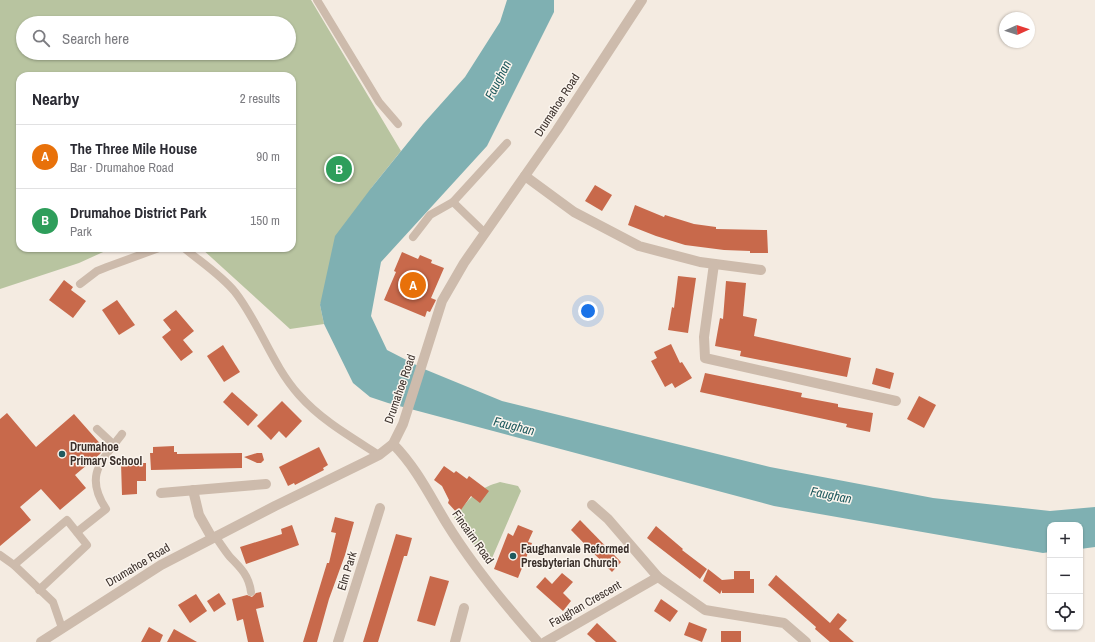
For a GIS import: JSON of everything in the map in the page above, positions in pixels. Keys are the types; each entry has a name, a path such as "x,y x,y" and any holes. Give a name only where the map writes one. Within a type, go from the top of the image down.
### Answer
{"street":[{"name":"Drumahoe Road","path":"43,642 62,628 161,565 379,455 392,444 403,424 442,301 464,263 557,130 642,0"},
{"path":"525,176 574,212 638,246 700,262 761,270"},
{"path":"714,264 704,337 705,358 896,401"},
{"name":"Fincairn Road","path":"392,444 404,455 421,478 448,524 507,608 538,642"},
{"path":"161,494 266,484"},
{"path":"193,490 199,515 214,537"},
{"path":"592,505 608,519 658,577 705,610 784,623 806,642"},
{"name":"Elm Park","path":"338,642 380,508"},
{"name":"Faughan Crescent","path":"545,642 658,577"},
{"path":"455,642 464,608"}],"lane":[{"path":"317,0 379,102 398,124"},
{"path":"413,237 430,216 453,202 507,143"},
{"path":"453,202 486,233"},
{"path":"80,284 97,271 148,252"},
{"path":"189,252 234,292 248,313 282,372 298,395 315,412 379,455"},
{"path":"97,429 114,445"},
{"path":"77,532 106,509 98,497 96,469 122,434"},
{"path":"14,565 66,520 87,544 39,590"},
{"path":"214,537 242,568 250,583 251,592"},
{"path":"0,555 14,565 53,602 62,628"}],"green space":[{"path":"0,0 311,0 401,151 372,187 320,305 324,324 290,329 205,252 296,252 296,72 16,72 16,252 103,252 79,263 0,289"},
{"path":"500,482 518,486 521,491 489,565 454,518 464,505 479,491"}],"water":[{"name":"Faughan","path":"507,0 554,0 554,12 487,146 381,262 371,316 387,350 424,369 502,401 770,467 933,498 1050,511 1095,507 1095,547 1083,549 1083,522 1047,522 1047,552 1043,553 774,506 388,403 370,397 353,383 324,324 320,305 335,236 423,124 465,77 500,22"}],"building":[{"path":"595,185 612,195 602,211 585,201"},
{"path":"635,205 664,217 665,215 694,224 716,227 716,229 767,230 768,253 750,253 750,251 724,250 685,245 656,236 628,225"},
{"path":"402,252 418,259 420,255 432,260 431,263 444,268 431,298 436,300 430,312 427,311 425,317 384,300 396,272 394,271"},
{"path":"678,276 696,278 688,333 668,330 672,307 674,308"},
{"path":"64,280 73,287 71,290 86,301 73,318 49,300"},
{"path":"726,281 746,283 743,316 757,319 754,336 851,358 847,377 740,356 741,351 715,346 720,318 723,319"},
{"path":"117,300 135,325 119,335 102,310"},
{"path":"176,310 194,331 183,340 193,352 181,361 162,337 171,330 163,320"},
{"path":"671,344 680,363 682,362 692,378 675,388 672,383 665,387 651,361 657,358 654,352"},
{"path":"223,345 240,372 224,382 207,356"},
{"path":"876,368 894,373 890,389 872,384"},
{"path":"705,373 802,393 801,397 838,404 838,407 873,413 870,432 846,427 847,424 700,392"},
{"path":"232,392 258,415 248,426 223,402"},
{"path":"919,396 936,405 924,428 907,419"},
{"path":"282,401 302,421 286,438 279,431 271,440 257,426"},
{"path":"7,413 36,447 74,414 104,448 100,454 75,475 86,488 60,510 41,489 20,507 31,520 0,546 0,419"},
{"path":"174,446 174,452 177,452 177,454 242,453 242,468 151,470 150,453 153,453 153,447"},
{"path":"319,447 328,465 323,468 324,470 295,485 294,483 288,486 279,467"},
{"path":"262,453 264,460 261,463 257,463 244,457"},
{"path":"121,463 146,463 146,481 137,481 137,494 122,495"},
{"path":"444,466 454,473 456,471 467,479 469,476 489,491 480,503 471,496 458,514 448,503 449,500 442,486 434,480"},
{"path":"335,517 354,522 345,555 329,599 317,642 303,642 327,563 329,563 336,533 331,532"},
{"path":"580,520 621,562 612,572 571,530"},
{"path":"292,525 299,545 246,564 240,547 282,534 281,529"},
{"name":"Faughanvale Reformed Presbyterian Church","path":"518,525 533,531 528,542 532,543 518,578 494,569 508,533 513,536"},
{"path":"656,526 683,549 682,550 707,569 700,579 647,538"},
{"path":"396,534 412,538 407,556 404,556 378,642 363,642"},
{"path":"708,569 722,580 734,579 734,571 750,571 750,579 754,579 754,593 722,593 722,590 720,594 703,581"},
{"path":"562,573 573,582 563,593 571,601 563,611 536,587 545,577 552,584"},
{"path":"776,575 830,623 838,613 847,620 839,629 854,642 830,642 815,629 816,627 768,585"},
{"path":"430,576 449,581 435,626 417,621"},
{"path":"261,592 264,607 256,609 264,642 248,642 243,619 237,621 232,599 247,595 252,597 256,593"},
{"path":"219,593 226,604 214,612 207,601"},
{"path":"196,594 207,611 190,623 178,605"},
{"path":"661,599 678,611 670,622 654,611"},
{"path":"689,622 707,629 702,642 684,635"},
{"path":"597,623 617,642 596,642 587,634"},
{"path":"149,627 163,635 160,642 141,642"},
{"path":"174,629 197,642 167,642"},
{"path":"721,631 741,631 741,642 721,642"}],"place":[{"name":"Drumahoe District Park","path":"339,169"},
{"name":"The Three Mile House","path":"413,285"},
{"name":"Drumahoe Primary School","path":"62,454"},
{"name":"Faughanvale Reformed Presbyterian Church","path":"513,556"}]}
